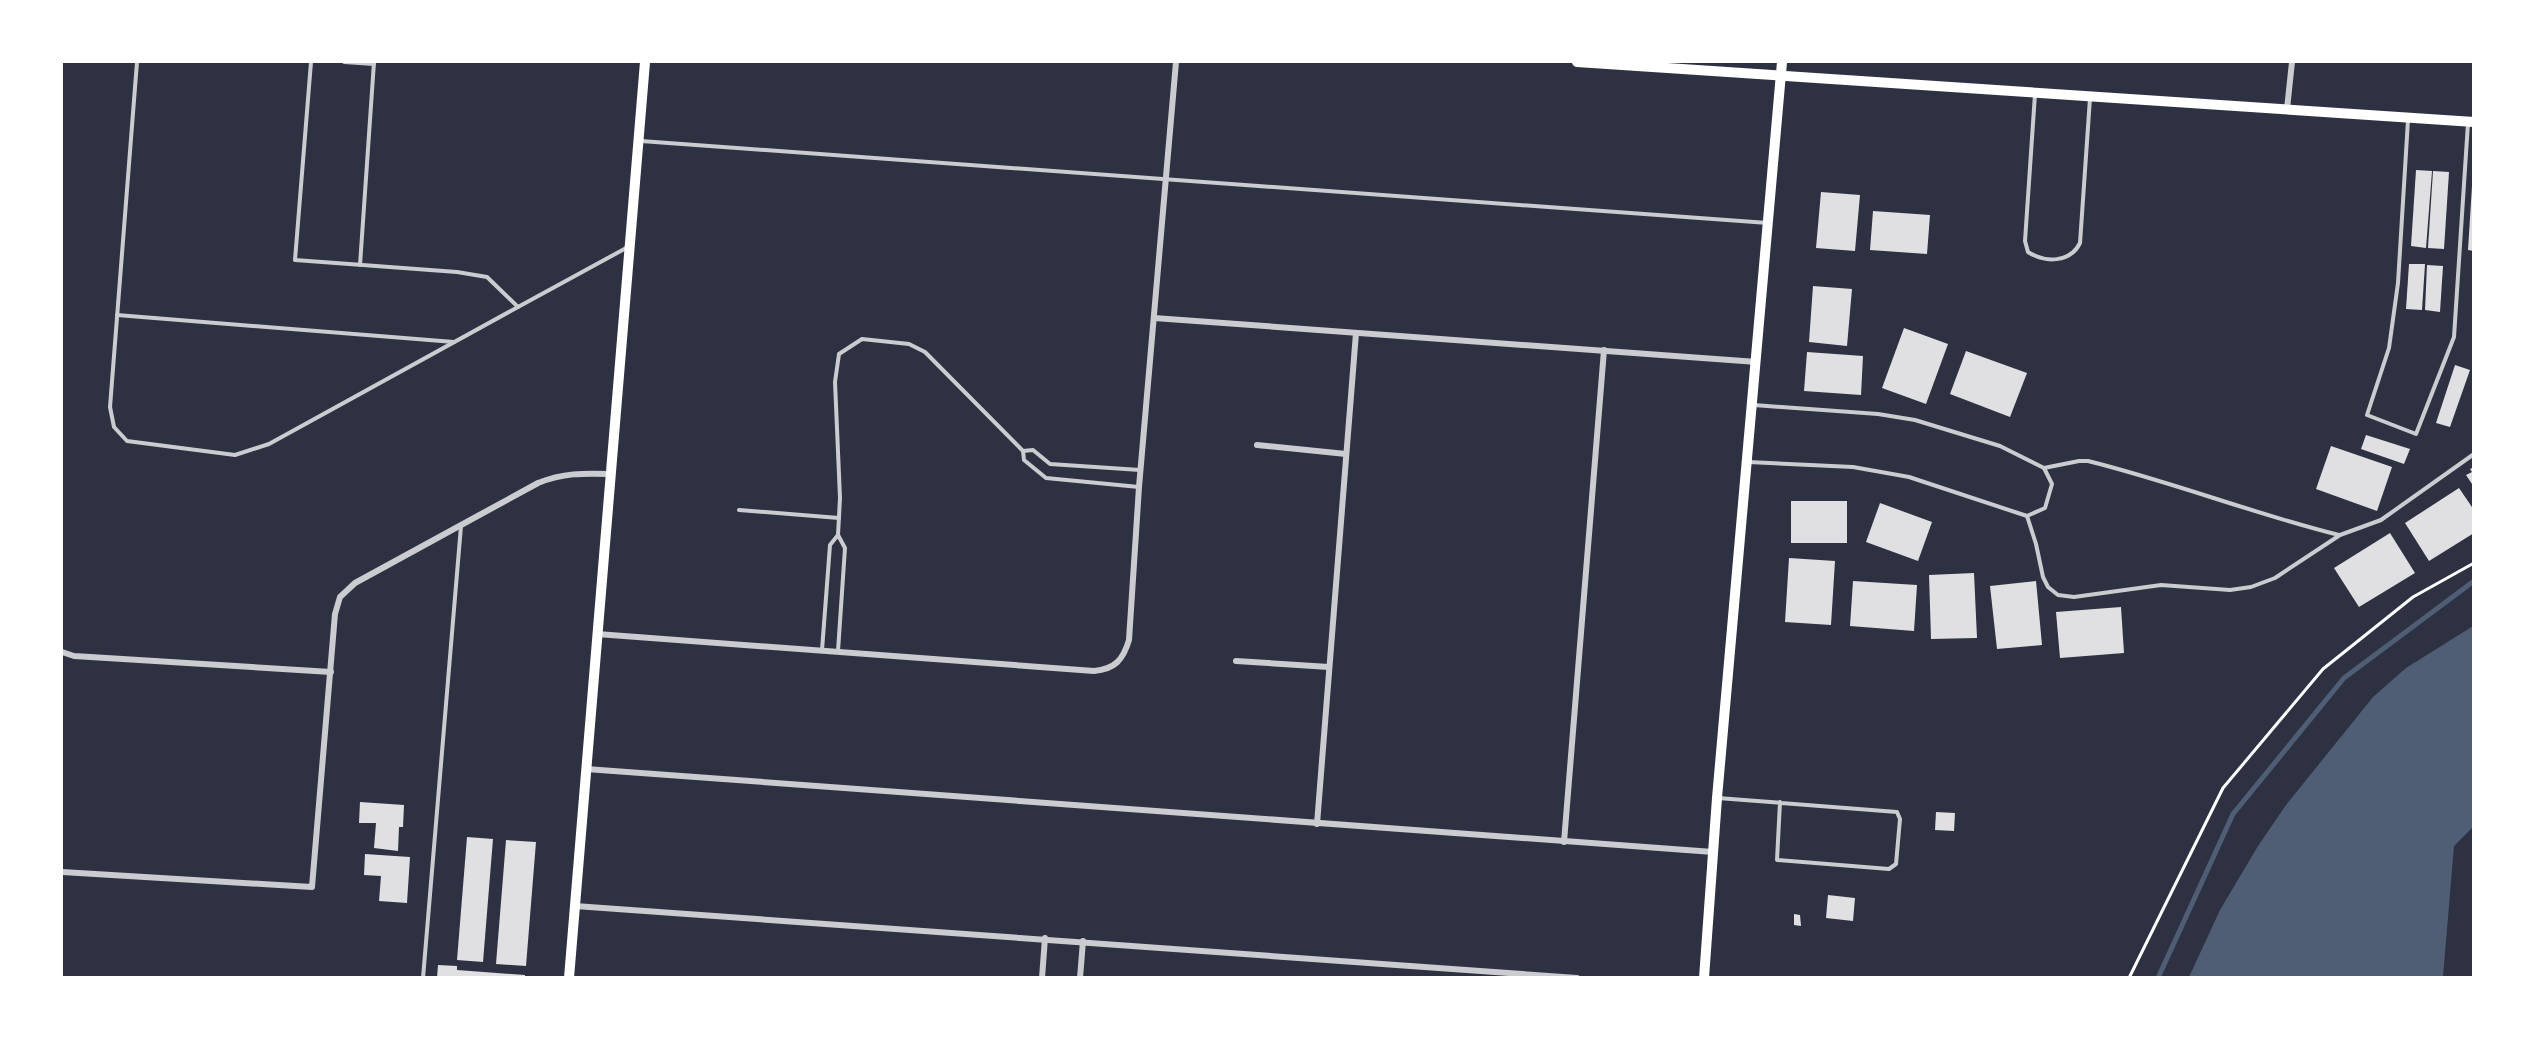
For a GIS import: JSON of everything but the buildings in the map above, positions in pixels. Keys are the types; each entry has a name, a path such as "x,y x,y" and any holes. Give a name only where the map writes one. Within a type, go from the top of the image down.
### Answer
{"main road":[{"path":"569,978 645,62"},
{"path":"1576,62 2470,122"},
{"path":"1704,978 1717,798 1782,62"}],"street":[{"path":"597,634 1094,671 1108,669 1119,662 1129,640 1139,487 1176,62"},
{"path":"2288,109 2292,62"},
{"path":"1154,318 1757,362"},
{"path":"1317,824 1356,333"},
{"path":"1564,842 1604,350"},
{"path":"1257,445 1346,454"},
{"path":"62,872 312,887 336,614 340,597 355,583 555,476 574,472 610,474"},
{"path":"62,652 74,656 331,672"},
{"path":"1236,661 1329,667"},
{"path":"586,769 1713,852"},
{"path":"575,906 1577,978"},
{"path":"1042,978 1045,938"},
{"path":"1080,978 1083,941"}],"lane":[{"path":"137,62 111,407 114,427 127,441 235,455 269,444 629,246"},
{"path":"311,62 295,260 457,272 487,277 518,308"},
{"path":"344,62 374,63 360,265"},
{"path":"2035,94 2025,241 2028,252 2036,257 2066,259 2075,252 2079,243 2090,98"},
{"path":"2408,117 2397,294 2389,348 2367,415 2416,434 2454,337 2470,122"},
{"path":"638,140 1768,224"},
{"path":"117,315 454,342"},
{"path":"838,651 845,548 838,535 835,382 839,354 862,339 909,344 925,352 1023,451 1024,460 1046,478 1139,487"},
{"path":"1748,462 1853,467 1909,477 2026,516 2045,508 2052,484 2044,468 2000,446 1915,420 1878,414 1753,405"},
{"path":"1023,451 1033,450 1050,464 1141,470"},
{"path":"2026,516 2036,544 2043,577 2048,587 2058,595 2074,597 2161,585 2230,590 2251,587 2275,578 2340,535 2381,520 2474,454"},
{"path":"2044,468 2088,461 2148,476 2299,525 2340,535"},
{"path":"739,510 839,518"},
{"path":"423,978 461,526"},
{"path":"822,650 830,545 838,535"},
{"path":"1717,798 1780,802 1897,812 1900,819 1896,864 1889,869 1777,860 1780,802"}],"path":[{"path":"2129,978 2223,788 2323,669 2413,597 2474,563"}],"water":[{"path":"2473,626 2473,827 2454,846 2443,977 2189,977 2220,910 2258,846 2286,805 2373,697 2406,668"}],"waterway":[{"path":"2158,978 2233,814 2344,678 2474,581"}]}
